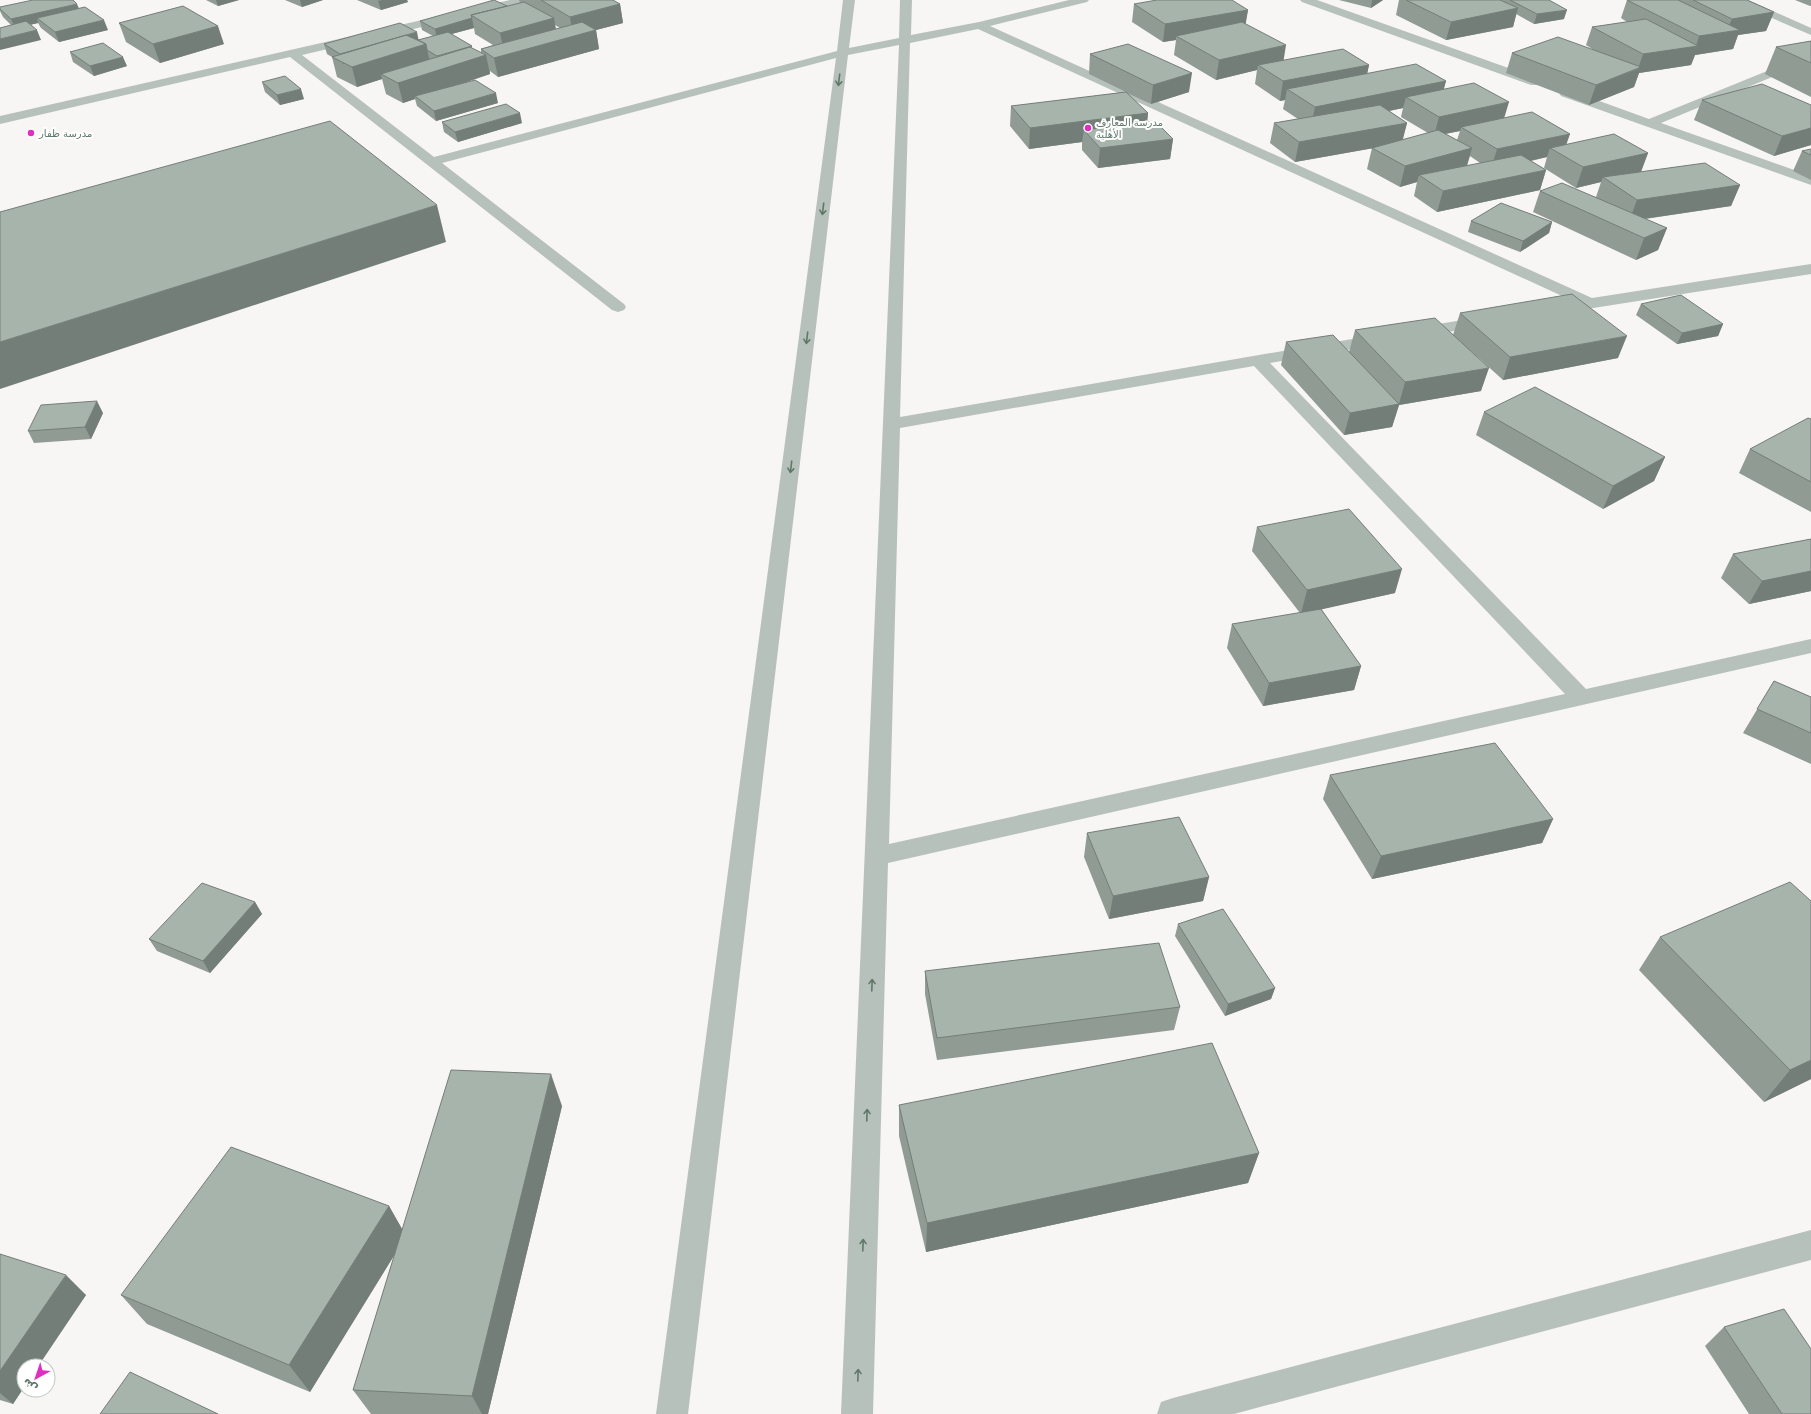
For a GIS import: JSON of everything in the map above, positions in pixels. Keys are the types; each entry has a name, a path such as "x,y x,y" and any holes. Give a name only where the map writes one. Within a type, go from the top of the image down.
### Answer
{"street":[{"path":"0,120 525,0"},
{"path":"672,1414 849,0"},
{"path":"857,1414 906,0"},
{"path":"432,162 842,53 1083,0"},
{"path":"1306,0 1811,181"},
{"path":"1739,0 1811,32"},
{"path":"1383,28 1397,22"},
{"path":"979,24 1589,303"},
{"path":"292,53 618,307"},
{"path":"1649,123 1811,57"},
{"path":"1543,311 1811,269"},
{"path":"892,424 1504,317"},
{"path":"1258,360 1582,698"},
{"path":"876,856 1811,646"},
{"path":"1173,1414 1811,1245"}],"building":[{"path":"33,0 73,0 77,4 11,19 0,9 0,7"},
{"path":"494,0 507,6 471,15 472,18 435,29 420,21"},
{"path":"541,0 613,0 620,4 570,17"},
{"path":"1157,0 1232,0 1248,10 1165,24 1134,4"},
{"path":"1406,0 1500,0 1518,8 1451,22"},
{"path":"1510,0 1549,0 1567,10 1537,14"},
{"path":"1627,0 1678,0 1740,30 1699,36"},
{"path":"1693,0 1747,0 1774,12 1732,19"},
{"path":"524,2 554,18 500,33 471,15"},
{"path":"183,6 218,26 153,44 119,23"},
{"path":"85,7 104,20 55,32 37,18"},
{"path":"1646,19 1698,46 1643,54 1592,27"},
{"path":"26,21 37,30 0,39 0,28"},
{"path":"582,22 596,30 494,58 481,49"},
{"path":"1242,22 1286,45 1219,60 1176,36"},
{"path":"400,23 417,32 340,54 324,44"},
{"path":"448,32 472,46 437,56 427,50 426,44 418,40"},
{"path":"406,35 426,44 352,67 332,57"},
{"path":"1558,37 1641,67 1596,85 1512,53"},
{"path":"1811,41 1811,63 1776,47"},
{"path":"103,43 123,57 90,66 70,52"},
{"path":"1128,44 1192,73 1153,85 1090,54"},
{"path":"470,47 486,55 398,83 381,74"},
{"path":"1343,49 1369,65 1283,81 1258,65"},
{"path":"1416,64 1446,81 1315,107 1287,89"},
{"path":"285,76 301,89 277,95 262,82"},
{"path":"475,80 496,93 434,111 415,96"},
{"path":"1474,83 1509,102 1439,117 1406,97"},
{"path":"1762,84 1811,105 1811,128 1782,136 1702,100"},
{"path":"1126,92 1148,113 1030,128 1011,106"},
{"path":"506,104 520,113 455,132 442,122"},
{"path":"1380,105 1407,123 1299,142 1274,123"},
{"path":"1532,112 1570,134 1497,149 1461,127"},
{"path":"330,121 437,205 0,342 0,212"},
{"path":"1155,121 1173,139 1100,148 1084,130"},
{"path":"1438,130 1472,148 1405,166 1372,148"},
{"path":"1614,134 1648,153 1583,167 1550,148"},
{"path":"1811,149 1811,155 1802,151"},
{"path":"1521,155 1546,170 1443,191 1419,175"},
{"path":"1705,163 1740,185 1637,200 1603,177"},
{"path":"1562,183 1667,228 1644,238 1540,191"},
{"path":"1501,203 1552,222 1523,241 1471,221"},
{"path":"1572,294 1627,336 1510,357 1460,313"},
{"path":"1681,295 1723,324 1682,333 1641,304"},
{"path":"1435,318 1489,368 1405,382 1355,330"},
{"path":"1333,335 1399,404 1350,413 1286,342"},
{"path":"1535,387 1665,457 1613,486 1484,412"},
{"path":"97,401 85,427 28,431 41,405"},
{"path":"1808,418 1811,419 1811,482 1750,449"},
{"path":"1349,509 1402,569 1307,590 1257,527"},
{"path":"1811,539 1811,571 1762,581 1733,554"},
{"path":"1321,609 1361,666 1269,683 1232,624"},
{"path":"1774,681 1811,697 1811,733 1757,709"},
{"path":"1495,743 1553,819 1381,856 1330,775"},
{"path":"1179,817 1209,877 1113,896 1087,833"},
{"path":"1790,882 1811,901 1811,1060 1790,1070 1660,937"},
{"path":"202,883 255,902 203,961 149,939"},
{"path":"1223,909 1275,988 1228,1004 1178,924"},
{"path":"1159,943 1180,1007 937,1038 925,971"},
{"path":"1212,1043 1259,1153 927,1223 899,1105"},
{"path":"451,1070 551,1074 472,1396 353,1390"},
{"path":"231,1147 389,1206 289,1365 121,1295"},
{"path":"0,1254 66,1275 0,1371"},
{"path":"1784,1309 1811,1349 1811,1414 1782,1414 1724,1327"},
{"path":"130,1372 218,1414 100,1414"}],"place":[{"name":"مدرسة المعارف الأهلية","path":"1088,128"},
{"name":"مدرسة ظفار","path":"31,133"}]}
